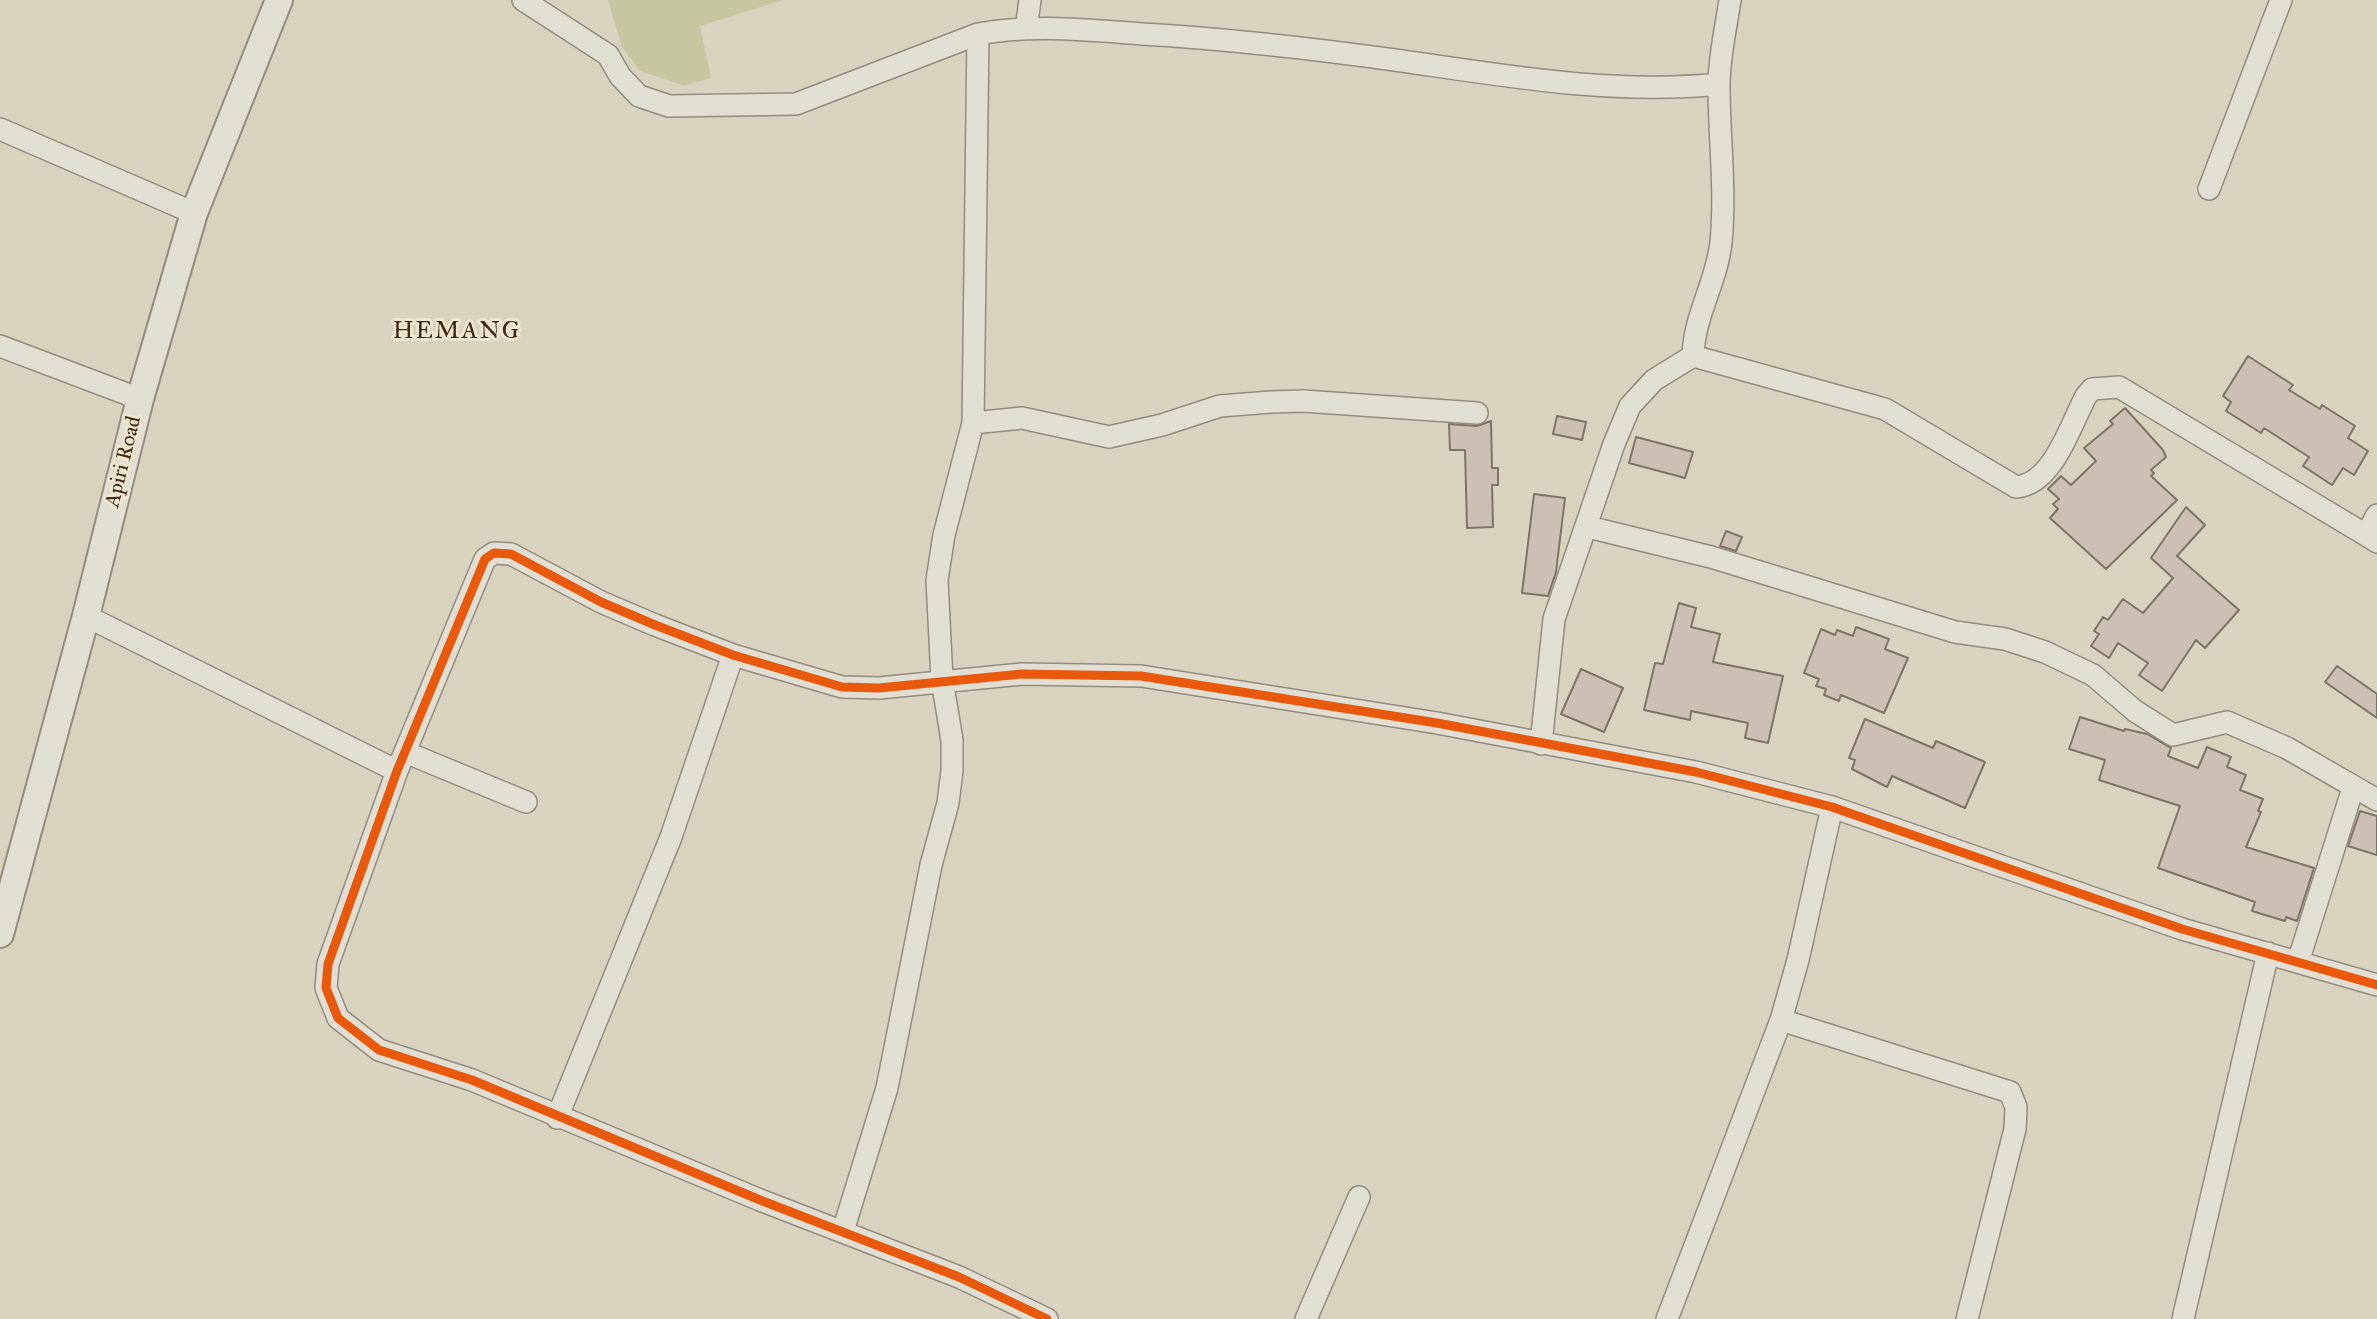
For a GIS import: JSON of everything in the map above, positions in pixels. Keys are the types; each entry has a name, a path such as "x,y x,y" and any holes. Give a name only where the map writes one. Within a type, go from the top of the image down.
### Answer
{"street":[{"name":"Apiri Road","path":"0,933 86,616 140,399 194,213 279,0"},
{"path":"523,0 608,55 620,76 639,96 669,106 796,104 978,34 1026,29 1256,43 1534,80 1677,88 1719,84"},
{"path":"1026,29 1030,0"},
{"path":"1693,356 1698,317 1717,268 1721,241 1723,171 1719,84 1730,0"},
{"path":"2209,189 2281,0"},
{"path":"843,1231 887,1088 931,866 948,803 952,740 942,680 937,580 944,534 972,423 978,34"},
{"path":"0,129 194,213"},
{"path":"0,346 140,399"},
{"path":"1541,744 1554,619 1588,527 1614,444 1630,406 1654,380 1693,356 1885,409 2017,487 2028,486 2046,473 2092,389 2119,387 2372,539 2377,515"},
{"path":"972,423 1022,418 1109,437 1150,428 1220,405 1303,401 1478,413"},
{"path":"1588,527 1711,557 1955,632 2005,639 2045,652 2093,675 2135,711 2173,735 2227,722 2287,748 2377,800"},
{"path":"1046,1319 959,1278 557,1118 472,1080 379,1049 351,1031 338,1018 326,988 328,964 401,762 480,567 494,553 511,554 601,602 733,655 842,688 879,688 1022,674 1141,676 1399,717 1696,772 1832,807 2051,886 2377,985"},
{"path":"86,616 401,762 526,802"},
{"path":"557,1118 647,899 733,655"},
{"path":"2298,962 2353,788"},
{"path":"1667,1319 1781,1020 1798,960 1832,807"},
{"path":"2183,1319 2268,953"},
{"path":"1781,1020 2010,1092 2015,1107 2015,1129 1967,1319"},
{"path":"1306,1319 1359,1197"}],"green space":[{"path":"608,0 784,0 700,26 711,78 684,86 640,71 622,47"}],"building":[{"path":"2248,356 2293,385 2289,390 2320,409 2322,405 2355,426 2348,438 2368,451 2354,475 2343,468 2332,485 2303,466 2309,457 2264,428 2261,433 2226,411 2231,402 2223,396"},
{"path":"2125,408 2163,450 2166,457 2151,470 2154,473 2151,476 2177,500 2106,569 2050,518 2058,509 2053,504 2059,499 2048,489 2061,476 2071,485 2096,461 2084,448 2113,424 2110,421"},
{"path":"1557,416 1586,422 1582,440 1553,434"},
{"path":"1491,421 1492,468 1498,468 1498,485 1492,485 1493,527 1467,528 1465,450 1450,450 1449,424 1477,426"},
{"path":"1636,437 1693,452 1685,478 1629,463"},
{"path":"1534,494 1565,498 1556,572 1548,596 1522,593"},
{"path":"2186,507 2205,525 2177,556 2239,610 2205,648 2196,640 2162,691 2139,675 2148,663 2118,643 2109,658 2091,646 2099,634 2094,631 2103,617 2108,620 2123,599 2143,613 2173,578 2151,558"},
{"path":"1726,531 1742,537 1736,551 1720,546"},
{"path":"1679,603 1696,608 1691,627 1720,634 1713,662 1783,676 1768,743 1745,738 1748,723 1691,711 1690,720 1644,710 1655,663 1663,664"},
{"path":"1856,627 1889,639 1885,649 1908,658 1884,713 1841,695 1839,701 1824,695 1826,689 1816,686 1819,679 1804,673 1821,629 1835,635 1837,630 1853,636"},
{"path":"2337,666 2377,694 2377,718 2325,682"},
{"path":"1581,669 1623,688 1604,732 1561,714"},
{"path":"2080,717 2124,731 2125,729 2147,734 2171,748 2168,756 2198,768 2207,747 2231,757 2227,767 2246,775 2240,790 2263,799 2258,811 2261,812 2246,847 2314,868 2297,921 2286,917 2285,921 2252,911 2255,902 2158,868 2180,806 2099,780 2105,760 2069,749"},
{"path":"1865,719 1933,748 1936,741 1985,762 1965,808 1892,776 1887,787 1852,769 1855,760 1849,758"},
{"path":"2360,811 2377,816 2377,855 2348,846"}],"cycle path":[{"path":"1047,1319 959,1277 760,1200 472,1080 379,1050 338,1018 326,988 328,964 397,771 485,559 494,553 511,554 601,602 655,625 733,655 842,687 879,688 1022,674 1141,676 1437,723 1696,772 1832,807 2182,929 2377,985"}],"district":[{"name":"HEMANG","path":"457,332"}]}
